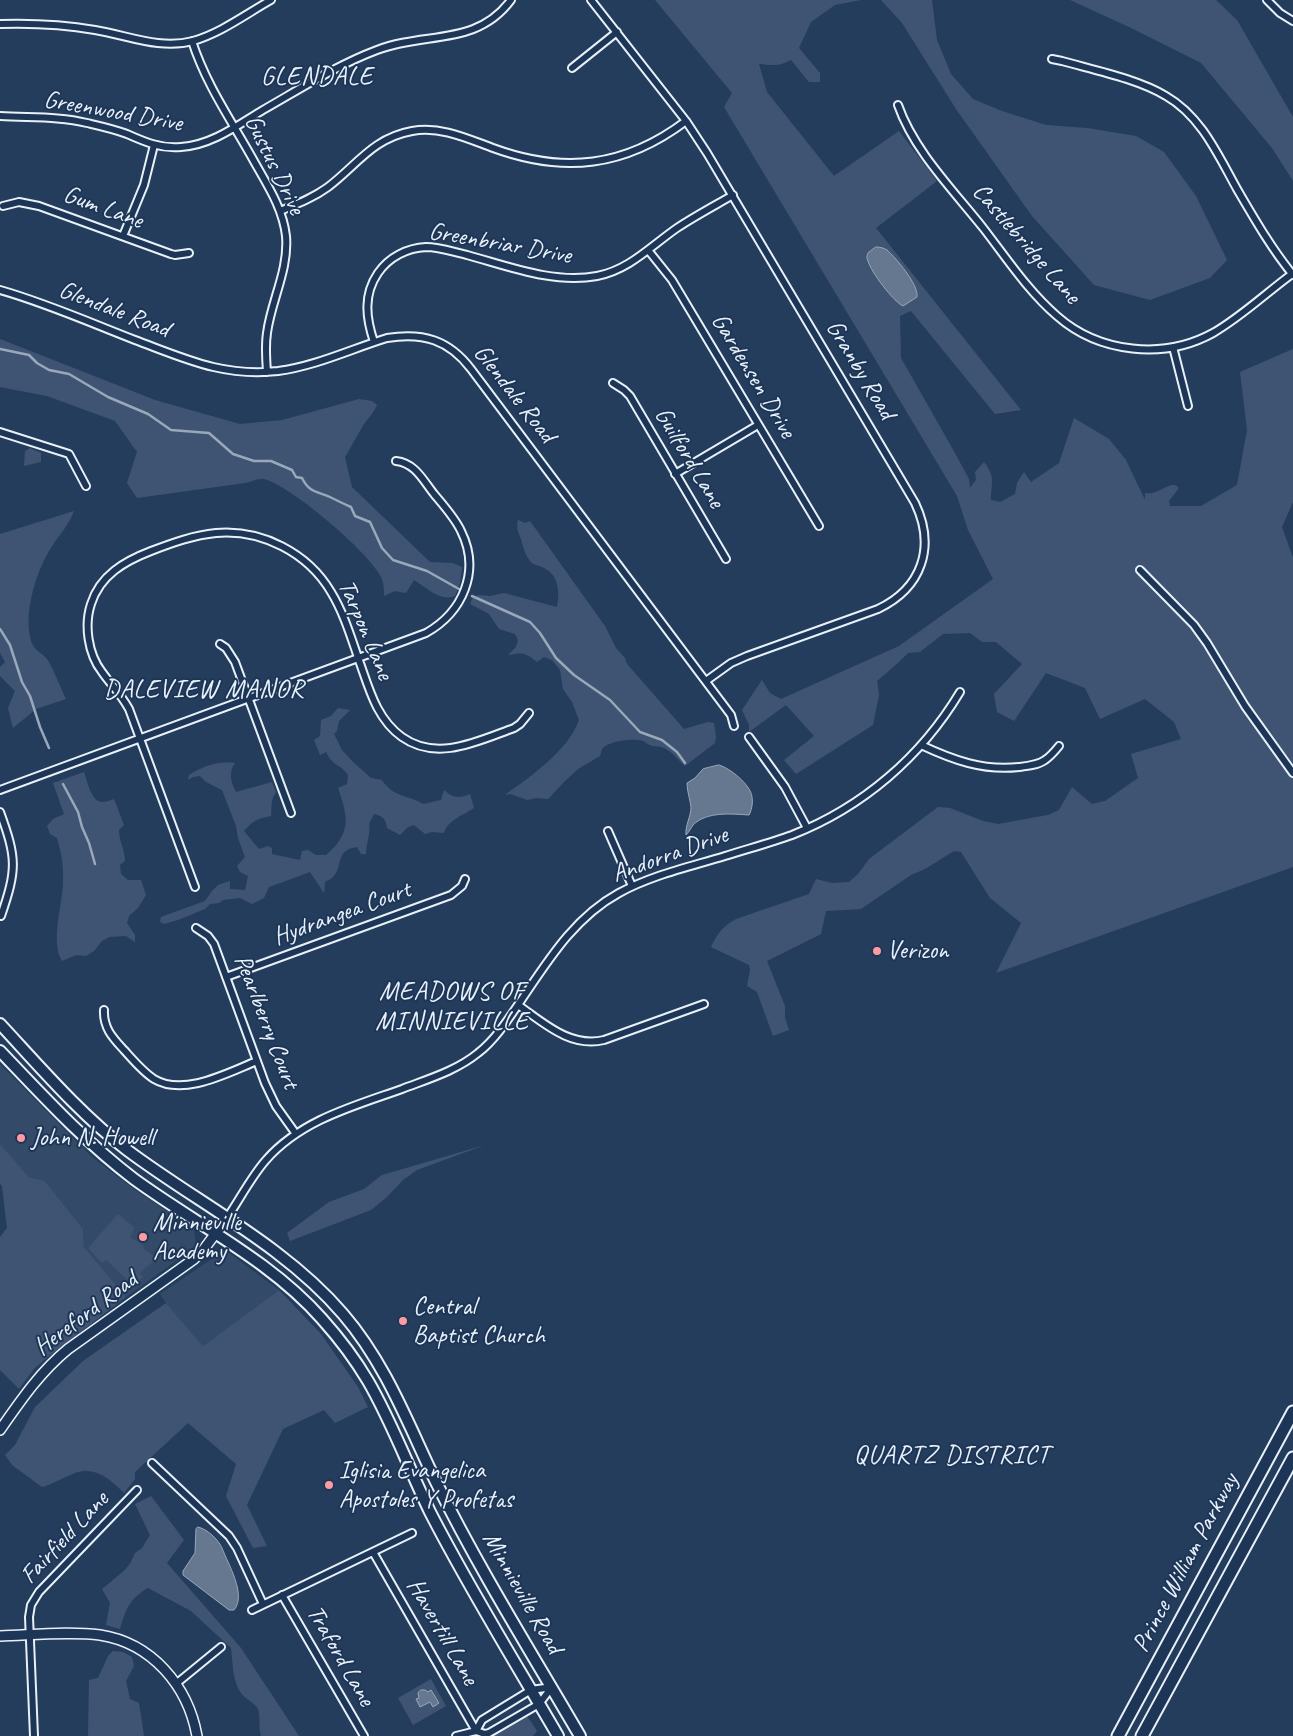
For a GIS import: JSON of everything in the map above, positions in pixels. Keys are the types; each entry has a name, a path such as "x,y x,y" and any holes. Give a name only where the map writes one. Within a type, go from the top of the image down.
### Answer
{"highway":[{"name":"Prince William Parkway","path":"1118,1736 1293,1412"},
{"name":"Prince William Parkway","path":"1142,1736 1293,1458"}],"main road":[{"name":"Minnieville Road","path":"0,1024 87,1115 113,1139 287,1261 313,1283 344,1315 372,1353 400,1402 436,1482 470,1546 580,1736"},
{"name":"Minnieville Road","path":"0,1051 58,1112 105,1155 165,1200 264,1267 303,1298 346,1348 384,1411 431,1514 461,1569 558,1736"}],"street":[{"path":"0,24 93,29 157,43 174,44 192,41 220,29 271,0"},
{"name":"Greenwood Drive","path":"0,116 84,122 105,127 154,145 173,148 195,145 219,136 332,71 378,50 399,43 452,36 477,29 498,16 511,0"},
{"name":"Granby Road","path":"591,0 686,121 915,503 923,525 924,549 919,570 901,595 889,604 747,656 731,663 706,681"},
{"path":"1267,0 1280,13 1293,20"},
{"path":"572,68 617,32"},
{"name":"Gustus Drive","path":"192,41 206,77 280,210 284,224 286,248 283,271 267,333 267,372"},
{"path":"1052,59 1141,84 1154,89 1179,104 1199,125 1258,224 1292,274"},
{"name":"Castlebridge Lane","path":"898,105 908,130 1022,278 1057,317 1082,334 1112,345 1141,350 1173,347 1199,340 1226,325 1292,274"},
{"path":"280,210 321,192 372,147 399,134 419,130 454,133 523,157 548,162 574,164 608,160 624,155 659,140 686,121"},
{"path":"123,236 144,185 154,145"},
{"name":"Greenbriar Drive","path":"374,342 366,310 371,286 384,264 410,250 426,247 440,248 543,275 567,278 596,276 612,272 630,263 676,229 732,195"},
{"name":"Gum Lane","path":"3,206 19,202 39,206 170,254 189,253"},
{"name":"Gardensen Drive","path":"648,250 672,280 819,526"},
{"name":"Glendale Road","path":"0,290 203,365 234,372 267,372 307,365 374,342 400,336 422,337 446,345 461,357 706,681 731,715 734,726"},
{"path":"1173,347 1188,406"},
{"name":"Guilford Lane","path":"612,383 630,396 726,559"},
{"path":"675,474 758,425"},
{"path":"0,432 69,454 86,486"},
{"path":"0,790 426,633 447,618 458,605 467,581 469,568 468,550 459,526 415,468 405,462 396,461"},
{"name":"Tarpon Lane","path":"195,887 140,738 122,697 102,673 94,659 88,638 91,603 101,583 118,567 146,553 178,541 218,532 246,534 285,547 307,563 327,585 339,607 374,701 387,723 404,738 424,746 448,749 468,745 514,728 529,713"},
{"path":"1140,570 1194,625 1208,643 1245,706 1293,773"},
{"path":"220,644 226,648 235,662 291,813"},
{"name":"Andorra Drive","path":"227,1218 266,1160 282,1144 296,1134 328,1116 457,1067 486,1046 545,965 578,925 599,906 632,886 649,879 782,838 842,811 900,767 944,717 960,692"},
{"path":"749,738 785,787 807,828"},
{"path":"921,745 963,762 981,766 1008,768 1044,761 1059,746"},
{"path":"0,812 10,839 14,865 12,884 0,916"},
{"path":"608,831 632,886"},
{"name":"Hydrangea Court","path":"226,977 451,895 462,886 465,879"},
{"name":"Pearlberry Court","path":"196,928 212,940 270,1095 296,1134"},
{"path":"518,1004 568,1038 588,1042 604,1040 704,1004"},
{"path":"104,1010 105,1024 110,1034 144,1071 160,1082 180,1086 199,1083 257,1062"},
{"name":"Hereford Road","path":"0,1430 51,1363 188,1263 204,1249 227,1218"},
{"path":"152,1463 229,1536 237,1548 263,1604"},
{"name":"Fairfield Lane","path":"34,1736 29,1612 39,1592 137,1490"},
{"path":"252,1610 412,1533"},
{"name":"Havertill Lane","path":"372,1552 476,1731"},
{"name":"Traford Lane","path":"282,1595 364,1736"},
{"path":"0,1636 88,1634 112,1638 126,1643 162,1666 177,1683 192,1712 197,1736"},
{"path":"177,1683 221,1647"},
{"path":"476,1731 482,1720 532,1690 552,1687"},
{"path":"456,1736 476,1731 485,1734 489,1733 539,1704 552,1687"}],"shaded area":[{"path":"655,0 861,0 835,5 811,22 799,48 820,73 820,82 809,82 791,60 779,65 759,64 767,92 834,176 899,131 937,181 876,228 1021,410 995,414 911,311 900,316 901,358 969,479 970,488 976,480 975,472 984,462 988,467 992,480 991,500 1000,502 1015,494 1017,483 1024,472 1031,482 1059,463 1074,418 1109,439 1126,460 1145,500 1145,493 1154,493 1175,485 1179,488 1169,501 1170,506 1201,506 1237,485 1247,430 1240,372 1293,349 1293,502 1282,527 1293,558 1293,867 996,973 1021,923 990,898 961,852 954,851 925,869 911,875 861,909 826,911 821,934 767,961 785,1006 785,1018 789,1030 773,1036 757,992 747,986 749,965 711,947 718,934 727,924 736,919 809,894 816,879 832,883 849,882 858,874 869,859 938,807 950,808 983,821 998,824 1048,815 1059,810 1072,787 1092,804 1105,801 1138,778 1131,754 1181,739 1174,722 1145,699 1100,719 1085,688 1046,673 1014,721 997,712 994,694 1022,664 996,642 982,642 970,633 943,634 920,652 908,653 877,681 879,695 873,725 796,774 784,760 814,736 786,705 749,732 749,725 742,710 762,680 770,693 781,699 899,646 993,579 968,530 957,496 724,107 732,93"},
{"path":"881,0 932,0 937,40 951,74 973,99 1002,111 1046,125 1087,128 1136,136 1164,152 1196,196 1227,260 1210,278 1150,300 1094,285 1032,216 956,109 902,23"},
{"path":"1070,0 1216,0 1237,20 1293,117 1293,181 1272,148 1201,63"},
{"path":"876,247 885,249 891,254 906,272 917,292 917,297 903,306 888,292 870,266 867,255"},
{"path":"0,339 155,400 240,424 282,420 359,399 372,401 377,405 345,457 352,487 430,562 453,563 462,567 460,583 455,596 444,597 428,590 414,580 406,593 395,591 384,596 381,577 362,552 310,506 292,493 264,479 137,498 127,483 137,452 115,421 47,396 0,387"},
{"path":"30,448 41,453 41,462 24,466 25,451"},
{"path":"74,511 42,565 33,590 29,617 31,641 48,661 66,699 36,709 13,728 8,708 15,691 0,676 0,667 5,662 0,653 0,534"},
{"path":"518,520 525,523 530,521 605,626 616,648 625,658 627,664 684,729 708,722 714,723 715,743 685,766 663,747 652,746 639,740 615,742 605,746 600,756 578,769 548,799 536,798 527,800 511,794 505,795 537,771 558,752 574,731 579,720 572,702 563,689 560,670 552,660 544,657 537,662 524,654 508,655 516,647 518,640 515,634 499,629 489,614 470,604 473,597 479,595 490,596 504,593 557,607 558,590 553,575 542,567 533,564 528,558 518,530"},
{"path":"338,708 350,710 339,721 337,731 334,734 342,750 371,778 382,780 396,793 423,804 441,800 444,790 456,797 470,794 474,808 448,825 444,833 432,832 425,834 414,825 408,827 400,835 387,828 383,818 374,814 369,824 366,854 361,854 357,847 345,852 340,859 336,874 325,882 324,893 310,872 269,887 264,898 252,904 240,898 223,900 219,903 210,904 205,909 178,920 164,924 160,922 161,917 205,901 218,885 230,881 230,889 245,890 248,876 240,872 237,866 245,857 236,826 222,790 206,782 200,776 188,780 189,775 200,769 211,765 235,763 231,778 236,792 272,782 276,792 272,801 271,816 256,820 244,831 259,849 268,846 272,848 272,854 300,860 302,851 308,850 316,855 326,855 334,847 344,832 346,824 344,808 338,788 347,784 348,775 331,760 326,752 320,755 314,740 320,736 321,720 331,716"},
{"path":"719,765 734,773 748,787 752,799 750,813 749,815 720,814 705,817 693,825 686,835 691,807 687,783 695,778 703,769"},
{"path":"84,772 92,795 98,801 114,799 124,825 119,830 125,861 120,865 121,874 128,880 141,880 146,895 138,908 129,916 127,923 135,935 135,942 126,936 109,937 86,956 76,955 62,961 57,943 57,933 63,864 57,838 50,834 47,826 53,819 64,814 53,783"},
{"path":"0,1064 92,1157 135,1190 194,1229 196,1245 126,1297 84,1247 83,1229 45,1181 29,1177 0,1144"},
{"path":"0,1144 29,1177 45,1181 83,1229 84,1247 126,1297 44,1360 34,1369 19,1389 0,1370 0,1237 7,1228 2,1186 0,1184"},
{"path":"485,1145 417,1170 403,1180 371,1210 290,1241 287,1233 329,1202 364,1189 382,1175"},
{"path":"118,1214 135,1228 130,1237 143,1245 144,1249 157,1258 140,1273 143,1277 133,1285 106,1260 102,1263 88,1248"},
{"path":"225,1250 279,1290 203,1346 160,1294"},
{"path":"279,1290 321,1334 358,1387 368,1407 335,1423 324,1410 283,1429 247,1505 267,1546 253,1548 226,1496 236,1464 188,1423 135,1472 135,1479 124,1493 102,1475 89,1471 66,1476 42,1487 12,1465 5,1455 15,1445 35,1407 83,1361 166,1303 203,1346"},
{"path":"151,1496 184,1540 167,1563 241,1648 299,1736 261,1736 258,1709 243,1695 236,1683 231,1648 191,1611 148,1588 136,1596 129,1605 120,1629 106,1625 110,1603 102,1589 125,1570 135,1553 142,1548 150,1535 135,1504"},
{"path":"198,1527 212,1535 222,1548 237,1588 237,1604 234,1610 229,1610 183,1575 183,1571 195,1553 196,1529"},
{"path":"113,1651 123,1652 132,1657 134,1666 126,1681 130,1699 139,1703 144,1736 88,1736 89,1680 98,1678 108,1656"},
{"path":"431,1679 446,1706 413,1725 398,1698"},
{"path":"421,1690 428,1692 431,1690 439,1703 433,1707 430,1702 420,1707 416,1699 419,1698 418,1693"},
{"path":"527,1716 537,1731 533,1736 493,1736"}],"waterway":[{"path":"0,349 29,355 37,363 49,370 69,374 108,397 148,414 171,430 209,433 233,454 254,461 271,461 292,470 296,477 302,478 311,490 351,507 355,516 370,522 382,548 393,560 427,571 459,589"},
{"path":"472,596 530,622 540,633 556,658 574,675 610,700 640,732 662,740 677,752 685,763"},
{"path":"0,629 10,645 22,682 30,696 49,748"},
{"path":"63,784 78,812 95,864"}],"place":[{"name":"Verizon","path":"877,951"},
{"name":"John N. Howell","path":"21,1138"},
{"name":"Minnieville Academy","path":"143,1237"},
{"name":"Central Baptist Church","path":"403,1321"},
{"name":"Iglisia Evangelica Apostoles Y Profetas","path":"329,1485"}],"district":[{"name":"GLENDALE","path":"317,77"},
{"name":"DALEVIEW MANOR","path":"204,690"},
{"name":"MEADOWS OF MINNIEVILLE","path":"452,1007"},
{"name":"QUARTZ DISTRICT","path":"952,1456"}]}
